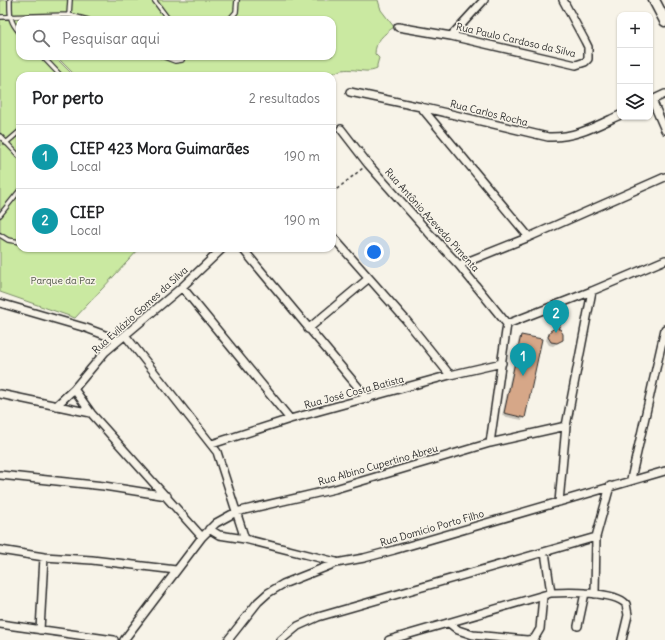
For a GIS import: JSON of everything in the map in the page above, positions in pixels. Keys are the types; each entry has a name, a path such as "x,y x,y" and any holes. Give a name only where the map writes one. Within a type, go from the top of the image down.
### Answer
{"main road":[{"path":"654,0 665,21"}],"street":[{"path":"451,36 484,0"},
{"name":"Rua Paulo Cardoso da Silva","path":"398,27 451,36 576,65 581,64 588,59 588,47 563,0"},
{"name":"Rua Carlos Rocha","path":"350,92 548,137 562,138 574,135 617,116"},
{"path":"653,99 665,94"},
{"path":"653,104 665,130"},
{"path":"421,107 529,236"},
{"name":"Rua Antônio Azevedo Pimenta","path":"341,129 368,164 459,265 506,324"},
{"path":"459,265 665,177"},
{"path":"336,241 426,343 450,376"},
{"name":"Rua Evilázio Gomes da Silva","path":"56,406 74,389 105,352 182,287 219,252"},
{"path":"245,252 368,399"},
{"path":"490,443 502,363 506,324 592,291 665,260"},
{"path":"308,329 369,278"},
{"path":"182,287 290,420"},
{"path":"559,502 566,426 592,291"},
{"path":"0,303 86,328 118,340"},
{"path":"631,480 665,329"},
{"path":"125,335 212,444 219,458 245,539"},
{"name":"Rua José Costa Batista","path":"212,444 290,420 502,363"},
{"path":"74,389 91,413 167,496 202,537"},
{"path":"0,394 91,413"},
{"name":"Rua Albino Cupertino Abreu","path":"124,640 202,537 216,523 236,512 335,489 490,443 566,426"},
{"name":"Rua Domício Porto Filho","path":"228,640 258,602 268,593 283,584 336,562 379,554 665,471"},
{"path":"0,475 104,486 167,496"},
{"path":"594,594 596,537 610,486"},
{"path":"209,530 219,535 245,539 336,562"},
{"path":"281,640 298,626 318,617 596,537"},
{"path":"0,550 44,557 92,560 176,570"},
{"path":"545,552 551,593"},
{"path":"40,630 44,557"},
{"path":"389,640 551,593 570,592 594,594 622,600 626,604 628,615 622,640"},
{"path":"578,626 585,593"},
{"path":"449,623 458,630 473,635 527,640 534,639 540,629 543,596"},
{"path":"0,625 114,640"}],"lane":[{"path":"10,0 10,17 16,28"},
{"path":"69,15 70,0"},
{"path":"154,0 166,16"},
{"path":"232,16 236,12 237,0"},
{"path":"40,16 73,16"},
{"path":"0,17 16,17"},
{"path":"46,60 57,72"},
{"path":"171,60 175,62 182,60"},
{"path":"6,143 16,134"},
{"path":"0,136 16,153"},
{"path":"0,215 16,195"},
{"path":"0,235 8,240 16,241"}],"path":[{"path":"336,190 368,164"}],"green space":[{"name":"Parque da Paz","path":"0,0 378,0 381,10 394,27 378,42 375,49 375,54 379,58 377,69 372,71 348,69 336,72 72,72 60,60 336,60 336,16 16,16 16,60 58,60 70,72 16,72 16,252 136,252 75,318 0,292"}],"building":[{"path":"555,323 561,323 558,329 560,329 563,334 563,340 557,343 551,342 548,337 550,331 555,328"},
{"path":"521,335 542,339 525,418 504,413"}],"place":[{"name":"CIEP","path":"556,333"},
{"name":"CIEP 423 Mora Guimarães","path":"523,376"}]}
